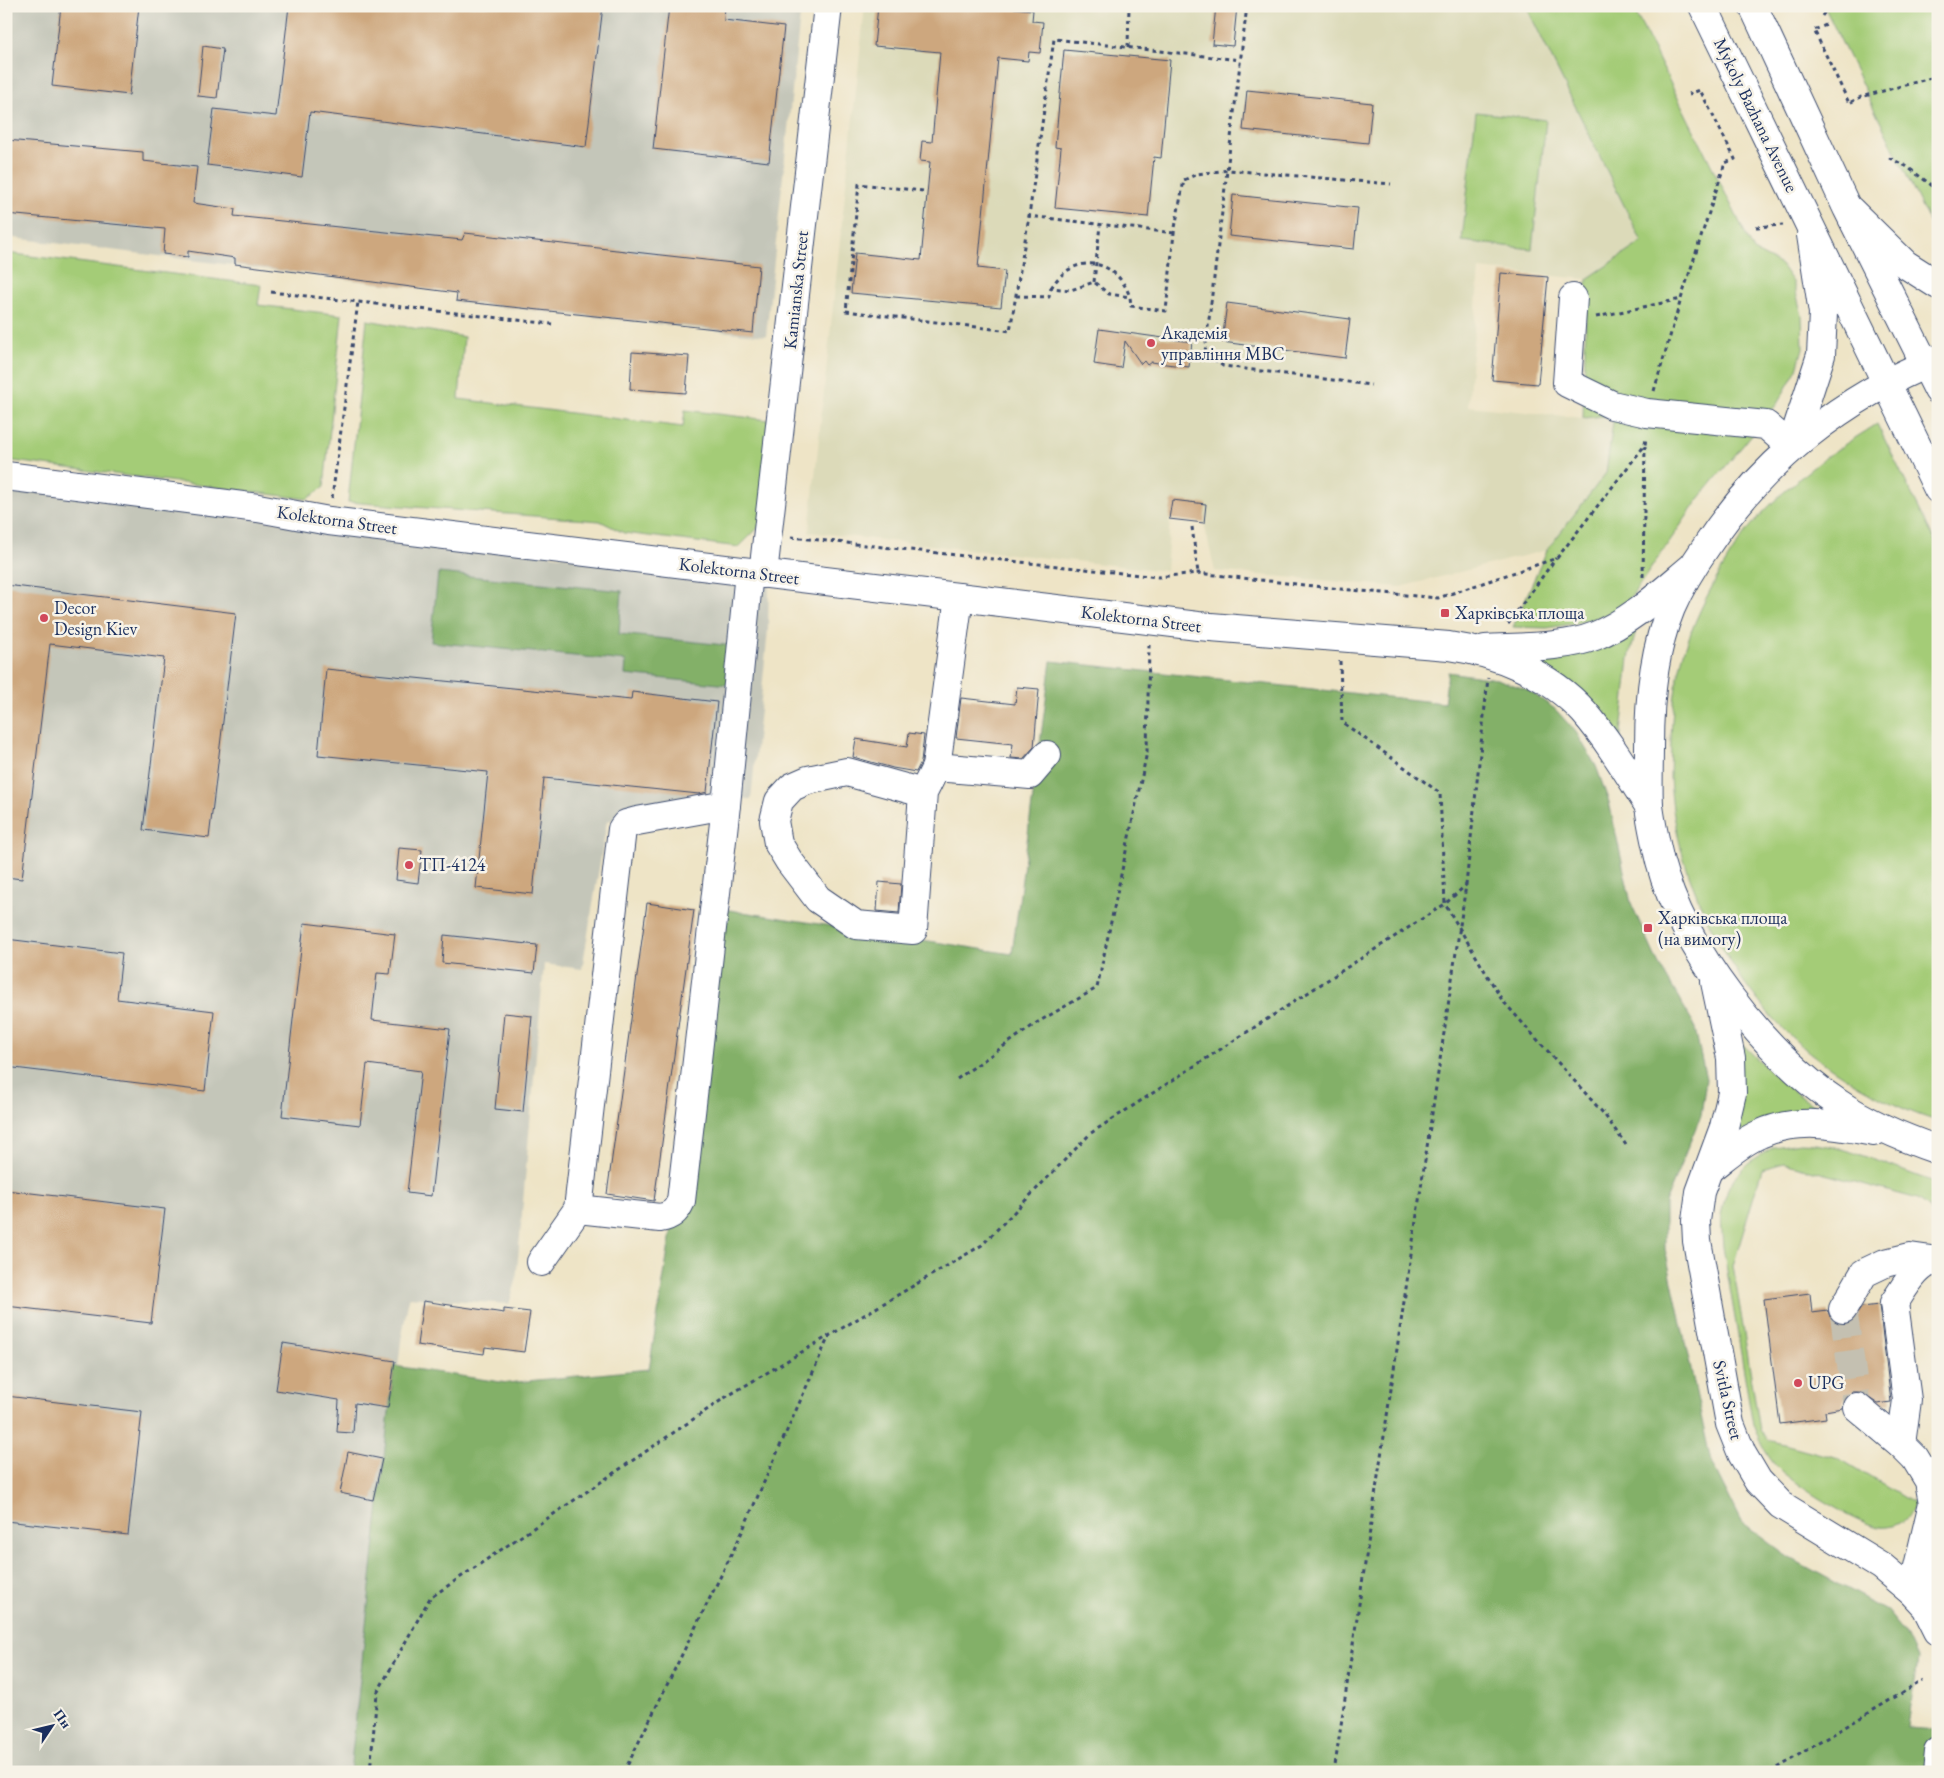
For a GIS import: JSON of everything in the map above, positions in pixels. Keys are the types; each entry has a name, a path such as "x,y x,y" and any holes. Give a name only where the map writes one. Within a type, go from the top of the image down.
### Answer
{"main road":[{"name":"Kamianska Street","path":"578,1209 660,1218 671,1215 676,1211 681,1201 726,805 828,6"},
{"name":"Mykoly Bazhana Avenue","path":"1703,6 1938,489"},
{"path":"1753,6 1847,208 1931,362 1938,390"},
{"path":"1847,208 1904,264 1917,274 1938,285"},
{"name":"Mykoly Bazhana Avenue","path":"1791,447 1821,354 1823,313 1809,223"},
{"path":"1572,310 1566,383 1612,405 1647,413 1766,424 1791,447"},
{"path":"1931,362 1886,382 1842,409 1791,447 1761,476 1725,518 1691,568 1671,608 1657,659 1649,723 1649,806 1660,864 1684,924 1713,973 1753,1026 1792,1068 1838,1104 1898,1136 1938,1150"},
{"name":"Kolektorna Street","path":"6,476 258,508 329,520 1198,626 1449,646 1481,660 1523,667 1555,687 1583,711 1617,757 1649,806"},
{"name":"Kolektorna Street","path":"1481,660 1593,637 1621,623 1651,602 1691,568"},
{"path":"923,793 847,772 808,780 792,787 779,801 774,821 778,843 789,861 818,899 856,925 913,930 923,793 936,767 959,597"},
{"path":"936,767 1030,775 1047,756"},
{"path":"541,1262 578,1209 622,829 631,822 726,805"},
{"name":"Svitla Street","path":"1713,973 1731,1058 1732,1093 1724,1127 1700,1192 1696,1221 1697,1242 1730,1424 1742,1454 1758,1481 1780,1504 1881,1566 1925,1610"},
{"path":"1709,1169 1741,1144 1760,1134 1798,1123 1830,1124 1898,1136"},
{"path":"1843,1309 1864,1273 1885,1264 1910,1257 1936,1261"},
{"path":"1901,1444 1907,1400 1894,1303 1913,1275 1936,1261"},
{"path":"1857,1407 1915,1458 1929,1481 1933,1503 1925,1610"},
{"path":"1925,1610 1938,1565"},
{"path":"1936,1772 1938,1752"}],"path":[{"path":"1128,47 1129,6"},
{"path":"1247,6 1205,352 1223,366 1371,385"},
{"path":"1822,16 1829,6"},
{"path":"1826,26 1814,30 1849,103 1860,97 1938,76"},
{"path":"923,191 859,184 846,311 1010,331 1029,216 1054,39 1240,60"},
{"path":"1643,584 1647,413 1725,163 1735,159 1700,90 1689,94"},
{"path":"1889,158 1906,166 1938,190"},
{"path":"1016,296 1049,297 1051,288 1057,278 1065,271 1085,263 1096,264 1105,266 1121,278 1130,296 1131,306 1166,311 1174,233 1184,180 1197,174 1228,170 1391,184"},
{"path":"1029,216 1174,233"},
{"path":"1094,282 1100,225"},
{"path":"1094,282 1109,294 1130,296"},
{"path":"1051,288 1071,290 1094,282"},
{"path":"271,292 552,324"},
{"path":"1572,310 1681,299"},
{"path":"329,520 358,302"},
{"path":"1502,632 1645,445"},
{"path":"1192,527 1198,574"},
{"path":"791,537 1158,577 1198,574 1340,590 1438,598 1557,558"},
{"path":"1340,637 1342,722 1440,794 1445,904 1502,1000 1604,1114 1626,1145"},
{"path":"957,1079 1038,1022 1097,988 1147,752 1149,641"},
{"path":"1334,1772 1466,885 1481,660"},
{"path":"370,1772 377,1693 430,1598 726,1397 982,1245 1091,1132 1445,904 1466,885"},
{"path":"624,1772 737,1543 829,1336"},
{"path":"1770,1772 1922,1681"}],"shaded area":[{"path":"6,6 801,6 766,336 454,302 457,293 6,237"},
{"name":"Академія управління МВС","path":"865,6 1526,6 1642,243 1587,279 1479,269 1468,406 1583,418 1614,414 1606,473 1547,550 1400,587 1215,571 1204,523 1170,519 1166,571 809,532"},
{"path":"6,489 769,581 768,630 751,799 716,798 607,821 582,969 544,964 516,1281 509,1304 409,1297 401,1341 351,1772 6,1772"}],"green space":[{"path":"1526,6 1641,6 1642,8 1637,16 1754,251 1781,265 1793,282 1802,315 1803,348 1797,369 1777,404 1698,500 1629,600 1606,615 1578,623 1547,628 1513,627 1547,550 1606,473 1614,415 1583,418 1587,279 1642,242"},
{"path":"1824,6 1931,6 1938,21 1938,240"},
{"path":"1476,112 1546,120 1532,249 1462,241"},
{"path":"6,253 261,285 258,305 342,315 324,487 307,499 6,460"},
{"path":"367,320 464,337 459,399 683,427 685,410 777,421 760,526 739,547 624,533 600,521 348,502"},
{"path":"1877,424 1938,547 1938,1121 1906,1110 1832,1069 1788,1034 1749,989 1730,962 1714,933 1688,873 1673,809 1670,777 1676,687 1685,648 1695,622 1721,571 1743,536 1759,516 1797,480 1839,448"},
{"path":"438,573 622,591 619,634 734,646 730,685 625,675 626,661 431,642"},
{"path":"1637,626 1629,658 1620,742 1523,656"},
{"path":"1051,661 1444,703 1448,672 1497,679 1528,690 1555,709 1576,732 1596,766 1609,802 1631,903 1658,963 1694,1024 1706,1079 1701,1115 1665,1203 1665,1249 1711,1462 1741,1522 1785,1555 1886,1610 1905,1633 1917,1659 1908,1728 1938,1730 1938,1772 350,1772 394,1366 507,1383 649,1369 723,909 1012,954"},
{"path":"1738,1040 1781,1082 1821,1111 1732,1137"},
{"path":"1800,1143 1818,1144 1853,1152 1938,1183 1938,1225 1929,1207 1918,1199 1784,1163 1762,1169 1733,1266 1760,1430 1769,1440 1840,1459 1914,1504 1909,1514 1896,1525 1879,1527 1868,1524 1809,1492 1775,1465 1762,1446 1753,1425 1723,1247 1721,1216 1725,1197 1734,1178 1751,1161 1774,1147"}],"building":[{"path":"61,6 139,6 129,95 52,86"},
{"path":"289,6 603,6 586,147 310,112 302,177 207,165 214,109 276,116"},
{"path":"669,6 725,6 724,20 784,27 769,162 653,149"},
{"path":"878,6 992,6 1033,10 1032,21 1043,22 1040,53 1029,52 1028,61 998,58 978,268 1005,271 1001,307 851,293 855,253 921,260 930,162 920,161 922,141 932,142 940,52 874,46"},
{"path":"1216,6 1237,6 1233,46 1212,44"},
{"path":"203,46 223,49 217,98 198,96"},
{"path":"1064,50 1170,60 1161,158 1154,157 1148,217 1055,208 1061,148 1055,147"},
{"path":"1247,90 1372,103 1368,143 1243,130"},
{"path":"6,140 143,152 143,161 197,167 193,203 235,209 234,216 462,240 465,233 759,266 753,333 456,301 457,293 235,264 235,258 188,251 188,257 163,254 165,229 6,214"},
{"path":"1233,195 1358,208 1354,249 1229,236"},
{"path":"1501,273 1548,277 1538,384 1492,380"},
{"path":"1227,303 1350,319 1345,358 1222,342"},
{"path":"1099,329 1192,342 1189,367 1151,362 1147,365 1144,361 1141,364 1125,341 1121,368 1094,364"},
{"path":"632,352 689,356 686,393 630,389"},
{"path":"1172,500 1206,504 1204,523 1169,519"},
{"path":"6,585 236,613 209,838 143,830 164,658 50,644 22,879 6,877"},
{"path":"326,669 631,700 632,692 717,702 707,792 699,794 544,778 533,894 476,888 488,772 318,755"},
{"path":"1017,687 1039,689 1034,747 1023,759 1011,758 1013,744 956,738 961,698 1015,704"},
{"path":"909,733 924,735 921,762 916,772 853,757 856,739 907,747"},
{"name":"ТП-4124","path":"399,848 422,850 418,883 396,880"},
{"path":"879,882 901,884 899,913 877,911"},
{"path":"647,903 694,910 654,1201 607,1194"},
{"path":"304,923 395,934 390,974 377,973 372,1020 450,1029 431,1196 407,1193 421,1071 367,1064 360,1125 282,1116"},
{"path":"444,935 537,945 534,973 442,963"},
{"path":"6,939 122,953 117,999 214,1011 205,1091 6,1067"},
{"path":"504,1013 532,1016 523,1112 495,1109"},
{"path":"6,1190 165,1209 151,1323 6,1306"},
{"path":"1810,1293 1812,1313 1828,1311 1830,1317 1835,1322 1842,1325 1851,1322 1862,1307 1879,1305 1891,1402 1878,1404 1860,1392 1852,1392 1845,1397 1842,1408 1825,1411 1826,1418 1780,1424 1764,1299"},
{"path":"423,1301 504,1313 504,1309 530,1312 524,1352 485,1347 484,1354 417,1345"},
{"path":"283,1343 395,1361 388,1408 355,1403 353,1433 337,1432 339,1400 276,1390"},
{"path":"6,1396 142,1412 128,1535 6,1521"},
{"path":"348,1452 382,1459 373,1500 340,1493"}],"tunnel":[{"path":"1843,1309 1857,1407"}],"place":[{"name":"Академія управління МВС","path":"1151,343"},
{"name":"Харківська площа","path":"1445,613"},
{"name":"Decor Design Kiev","path":"44,618"},
{"name":"ТП-4124","path":"409,865"},
{"name":"Харківська площа (на вимогу)","path":"1648,928"},
{"name":"UPG","path":"1798,1383"}]}
